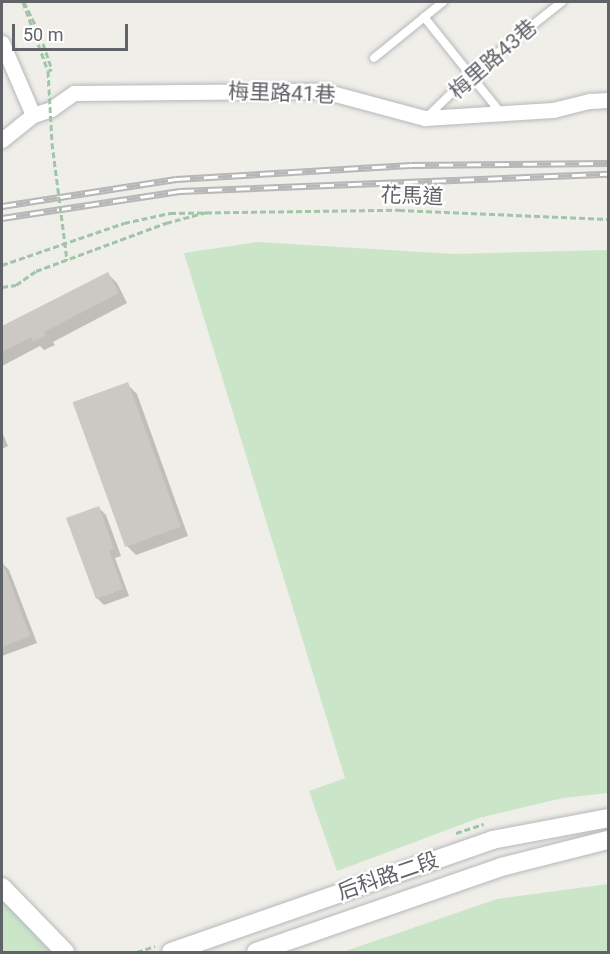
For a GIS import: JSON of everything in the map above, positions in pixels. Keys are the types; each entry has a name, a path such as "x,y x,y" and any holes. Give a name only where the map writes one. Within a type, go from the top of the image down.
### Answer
{"street":[{"path":"2,43 33,115"},
{"name":"梅里路41巷","path":"2,140 33,115 51,109 74,93 324,91 425,118 553,110 590,101 609,100"},
{"name":"后科路二段","path":"171,952 492,840 609,818"},
{"name":"后科路二段","path":"256,952 501,867 609,840"},
{"path":"2,887 65,952"}],"lane":[{"path":"374,58 443,2"},
{"name":"梅里路43巷","path":"425,118 471,74 562,2"},
{"path":"424,17 500,112"}],"path":[{"path":"23,2 52,69 48,71"},
{"path":"23,2 48,71 52,143 67,260"},
{"name":"花馬道","path":"2,287 16,285 36,271 166,223 215,210"},
{"name":"花馬道","path":"2,264 124,223 170,213 215,210 399,210 609,219"}],"green space":[{"path":"258,242 453,254 608,250 608,793 563,798 479,818 337,871 309,791 345,778 184,253"},
{"path":"608,884 608,952 343,952 497,899"},
{"path":"2,900 52,952 2,952"}],"building":[{"path":"108,272 119,293 44,332 46,335 33,342 31,337 2,352 2,326"},
{"path":"128,382 181,527 125,547 73,402"},
{"path":"99,506 114,549 109,551 123,589 96,599 66,518"},
{"path":"2,560 30,636 2,647"}],"railway":[{"path":"2,206 176,179 411,165 608,163"},
{"path":"2,218 180,191 608,174"}]}
